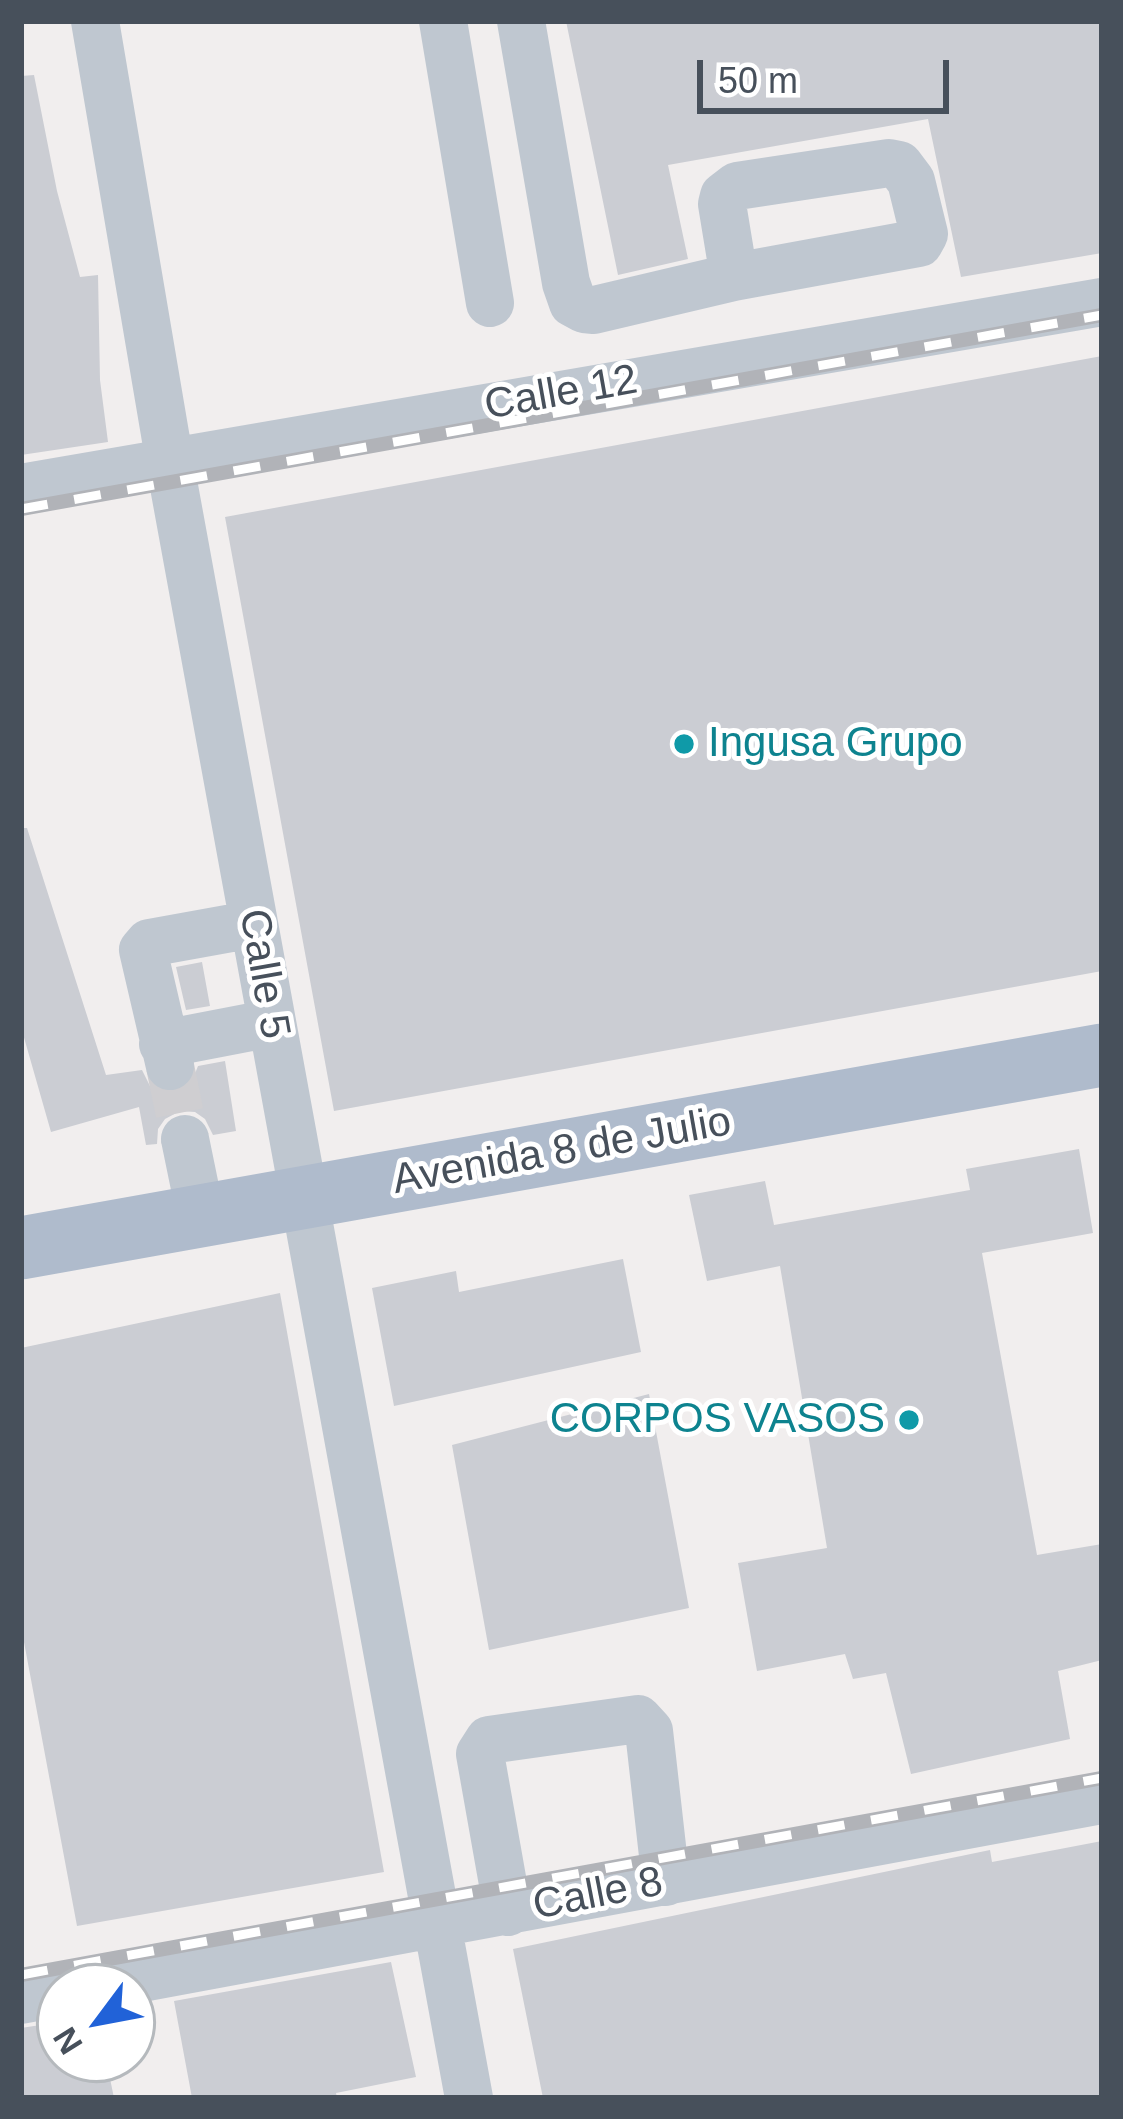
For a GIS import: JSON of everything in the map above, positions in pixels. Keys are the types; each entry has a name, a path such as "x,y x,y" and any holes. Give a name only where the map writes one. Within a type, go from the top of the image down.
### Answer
{"main road":[{"name":"Avenida 8 de Julio","path":"21,1248 1102,1055"}],"street":[{"name":"Calle 5","path":"95,21 170,461 469,2098"},
{"path":"443,21 490,303"},
{"path":"521,21 573,303 594,310 734,277"},
{"name":"Calle 12","path":"21,488 1102,302"},
{"path":"254,924 145,946 143,954 166,1055 272,1023"},
{"path":"185,1139 200,1217"},
{"path":"508,1912 480,1754 489,1739 638,1719 649,1731 666,1882"},
{"name":"Calle 8","path":"156,1976 1102,1800"}],"building":[{"path":"566,21 1102,21 1102,253 961,277 928,119 668,165 688,259 618,275"},
{"path":"34,75 80,277 98,275 100,380 108,442 21,455 21,76"},
{"name":"Ingusa Grupo","path":"1102,356 1102,971 334,1111 225,517"},
{"path":"21,828 27,828 106,1075 142,1070 150,1086 175,1094 190,1086 198,1066 225,1061 236,1131 213,1135 205,1119 195,1112 180,1111 158,1129 157,1144 146,1145 139,1107 51,1132 21,1027"},
{"path":"202,962 210,1006 186,1010 176,967"},
{"name":"CORPOS VASOS","path":"1079,1149 1093,1233 982,1253 1037,1555 1102,1544 1102,1660 1058,1671 1070,1739 911,1774 886,1673 853,1679 845,1654 757,1671 738,1563 827,1548 780,1266 707,1281 689,1195 765,1181 774,1225 970,1190 966,1169"},
{"path":"623,1259 641,1352 394,1406 372,1288 456,1271 459,1292"},
{"path":"280,1293 384,1872 77,1926 21,1626 21,1348"},
{"path":"649,1394 689,1608 489,1650 452,1445"},
{"path":"1102,1841 1102,2098 543,2098 513,1949 990,1850 992,1862"},
{"path":"391,1962 416,2077 336,2093 337,2098 192,2098 174,2001"},
{"path":"36,2026 36,2083 111,2083 114,2098 21,2098 21,2028"}],"tunnel":[{"path":"170,1066 185,1139"}],"railway":[{"path":"21,509 1102,315"},
{"path":"21,1975 1102,1778"}],"place":[{"name":"Ingusa Grupo","path":"684,744"},
{"name":"CORPOS VASOS","path":"909,1420"}]}
